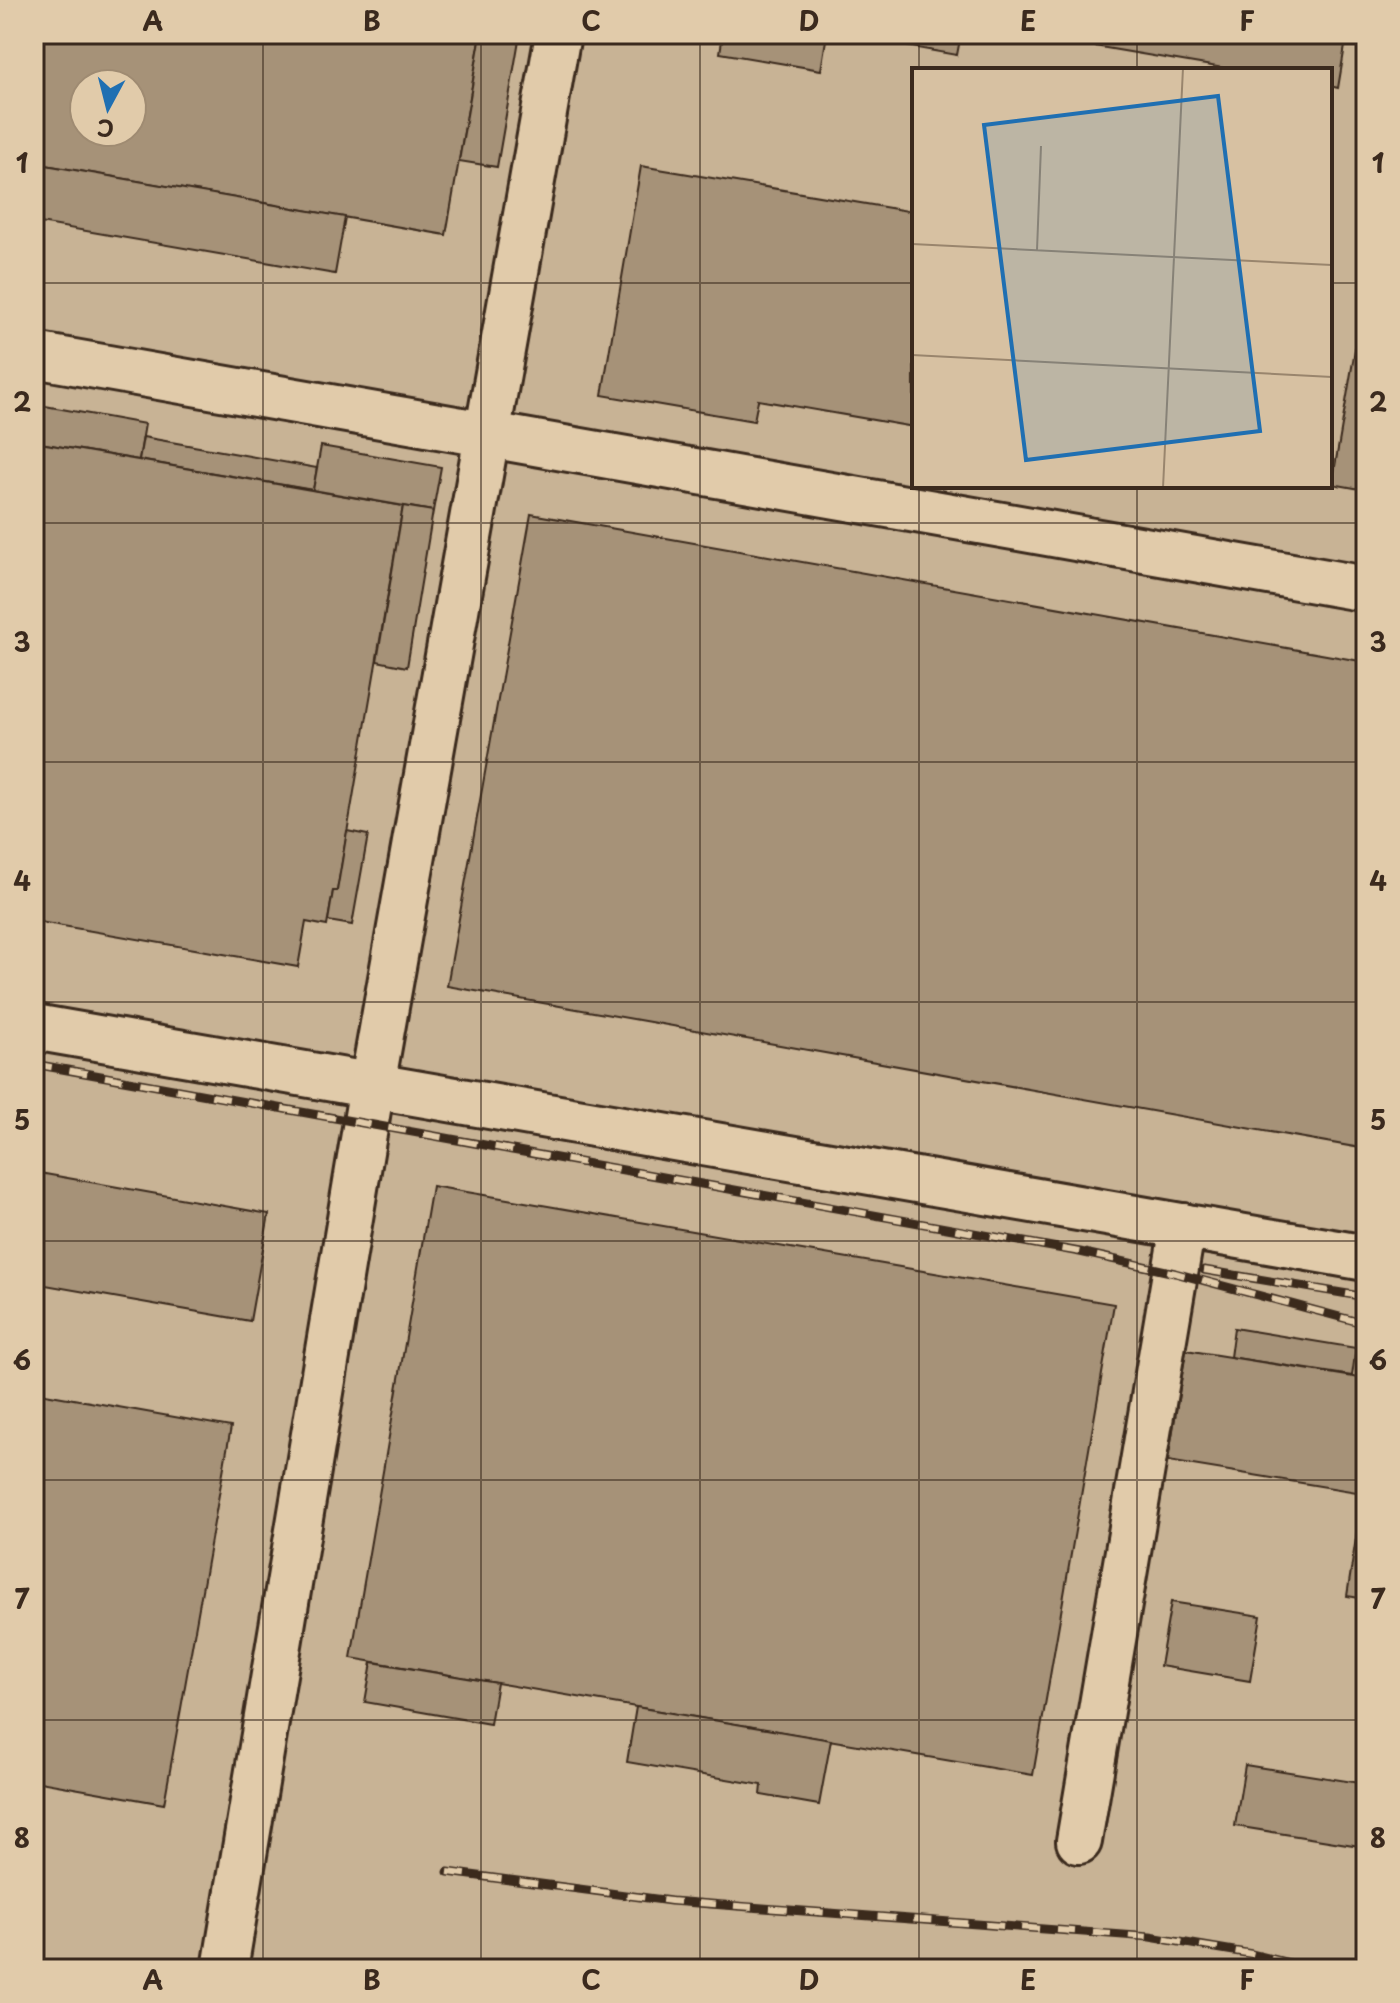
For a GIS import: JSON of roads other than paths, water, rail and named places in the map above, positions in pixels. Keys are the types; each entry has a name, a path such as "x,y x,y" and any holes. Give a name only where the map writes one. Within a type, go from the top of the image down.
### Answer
{"lane":[{"path":"225,1969 372,1086 558,34"},
{"path":"34,355 1366,589"},
{"path":"34,1027 1366,1258"},
{"path":"1079,1841 1183,1226"}],"railway":[{"path":"34,1064 1080,1252 1175,1273 1366,1324"},
{"path":"1204,1270 1366,1297"},
{"path":"448,1872 671,1901 1150,1937 1252,1954 1314,1969"}]}
